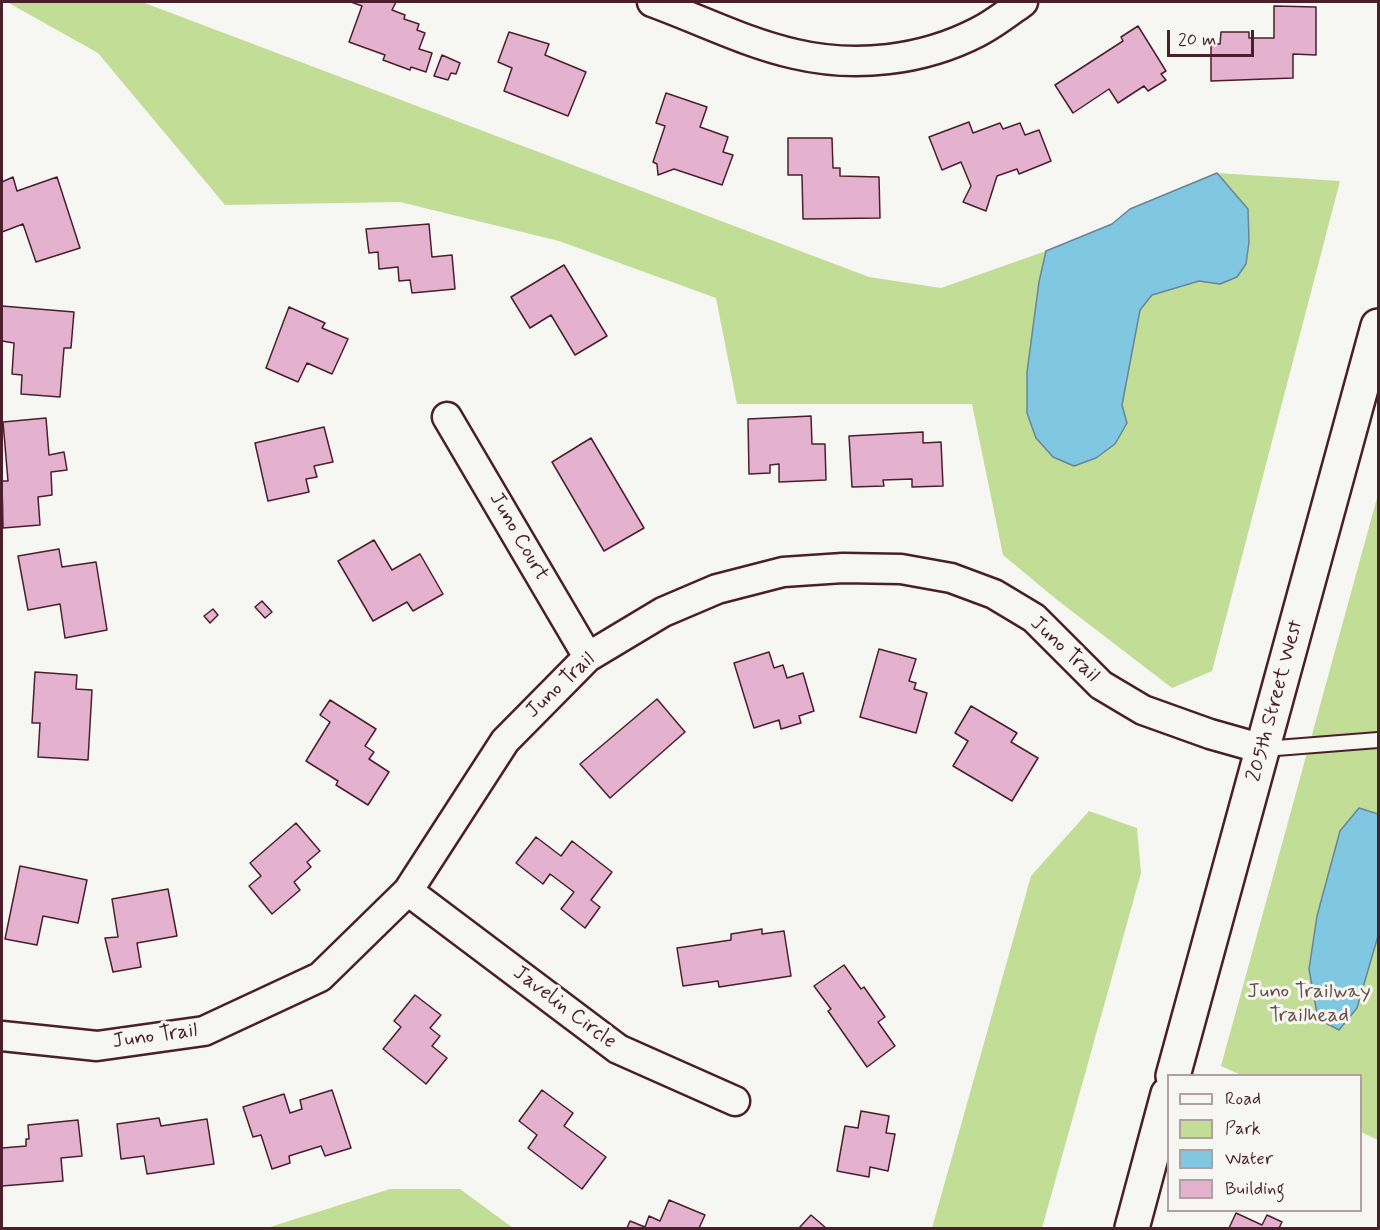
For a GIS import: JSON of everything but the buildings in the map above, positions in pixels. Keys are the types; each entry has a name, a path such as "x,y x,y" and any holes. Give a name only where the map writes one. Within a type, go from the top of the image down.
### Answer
{"street":[{"path":"652,2 794,54 824,59 877,61 929,51 979,32 1023,2"},
{"name":"205th Street West","path":"1174,1074 1378,326"},
{"name":"Juno Court","path":"447,417 588,657"},
{"name":"Juno Trail","path":"2,1036 97,1046 204,1031 320,977 408,891 505,741 588,657 663,612 717,589 783,572 843,568 901,569 951,578 994,594 1034,618 1101,685 1143,710 1210,734 1263,749"},
{"name":"Javelin Circle","path":"408,891 618,1049 735,1101"},
{"path":"1132,1228 1167,1098"}],"lane":[{"path":"1263,749 1378,740"}],"green space":[{"path":"7,2 142,2 869,277 941,288 1046,251 1039,282 1027,372 1027,413 1036,438 1053,457 1074,465 1127,423 1122,405 1140,310 1152,295 1199,281 1220,284 1248,209 1217,173 1340,181 1212,671 1172,688 1003,555 972,404 737,404 716,298 559,241 400,202 225,205 98,53"},
{"name":"Juno Trailway Trailhead","path":"1377,498 1378,1140 1362,1132 1362,1074 1239,1074 1221,1066"},
{"path":"1089,811 1137,828 1141,873 1042,1228 932,1228 1031,876"},
{"path":"390,1189 460,1189 513,1228 267,1228"}],"water":[{"path":"1217,173 1248,209 1249,242 1246,264 1237,277 1220,284 1199,281 1152,295 1140,310 1122,405 1127,423 1115,444 1096,458 1074,466 1053,457 1036,438 1027,413 1027,372 1039,282 1046,251 1112,224 1130,209"},
{"path":"1359,808 1378,814 1378,936 1357,1008 1339,1030 1318,1019 1309,969 1317,916 1340,831"}]}
